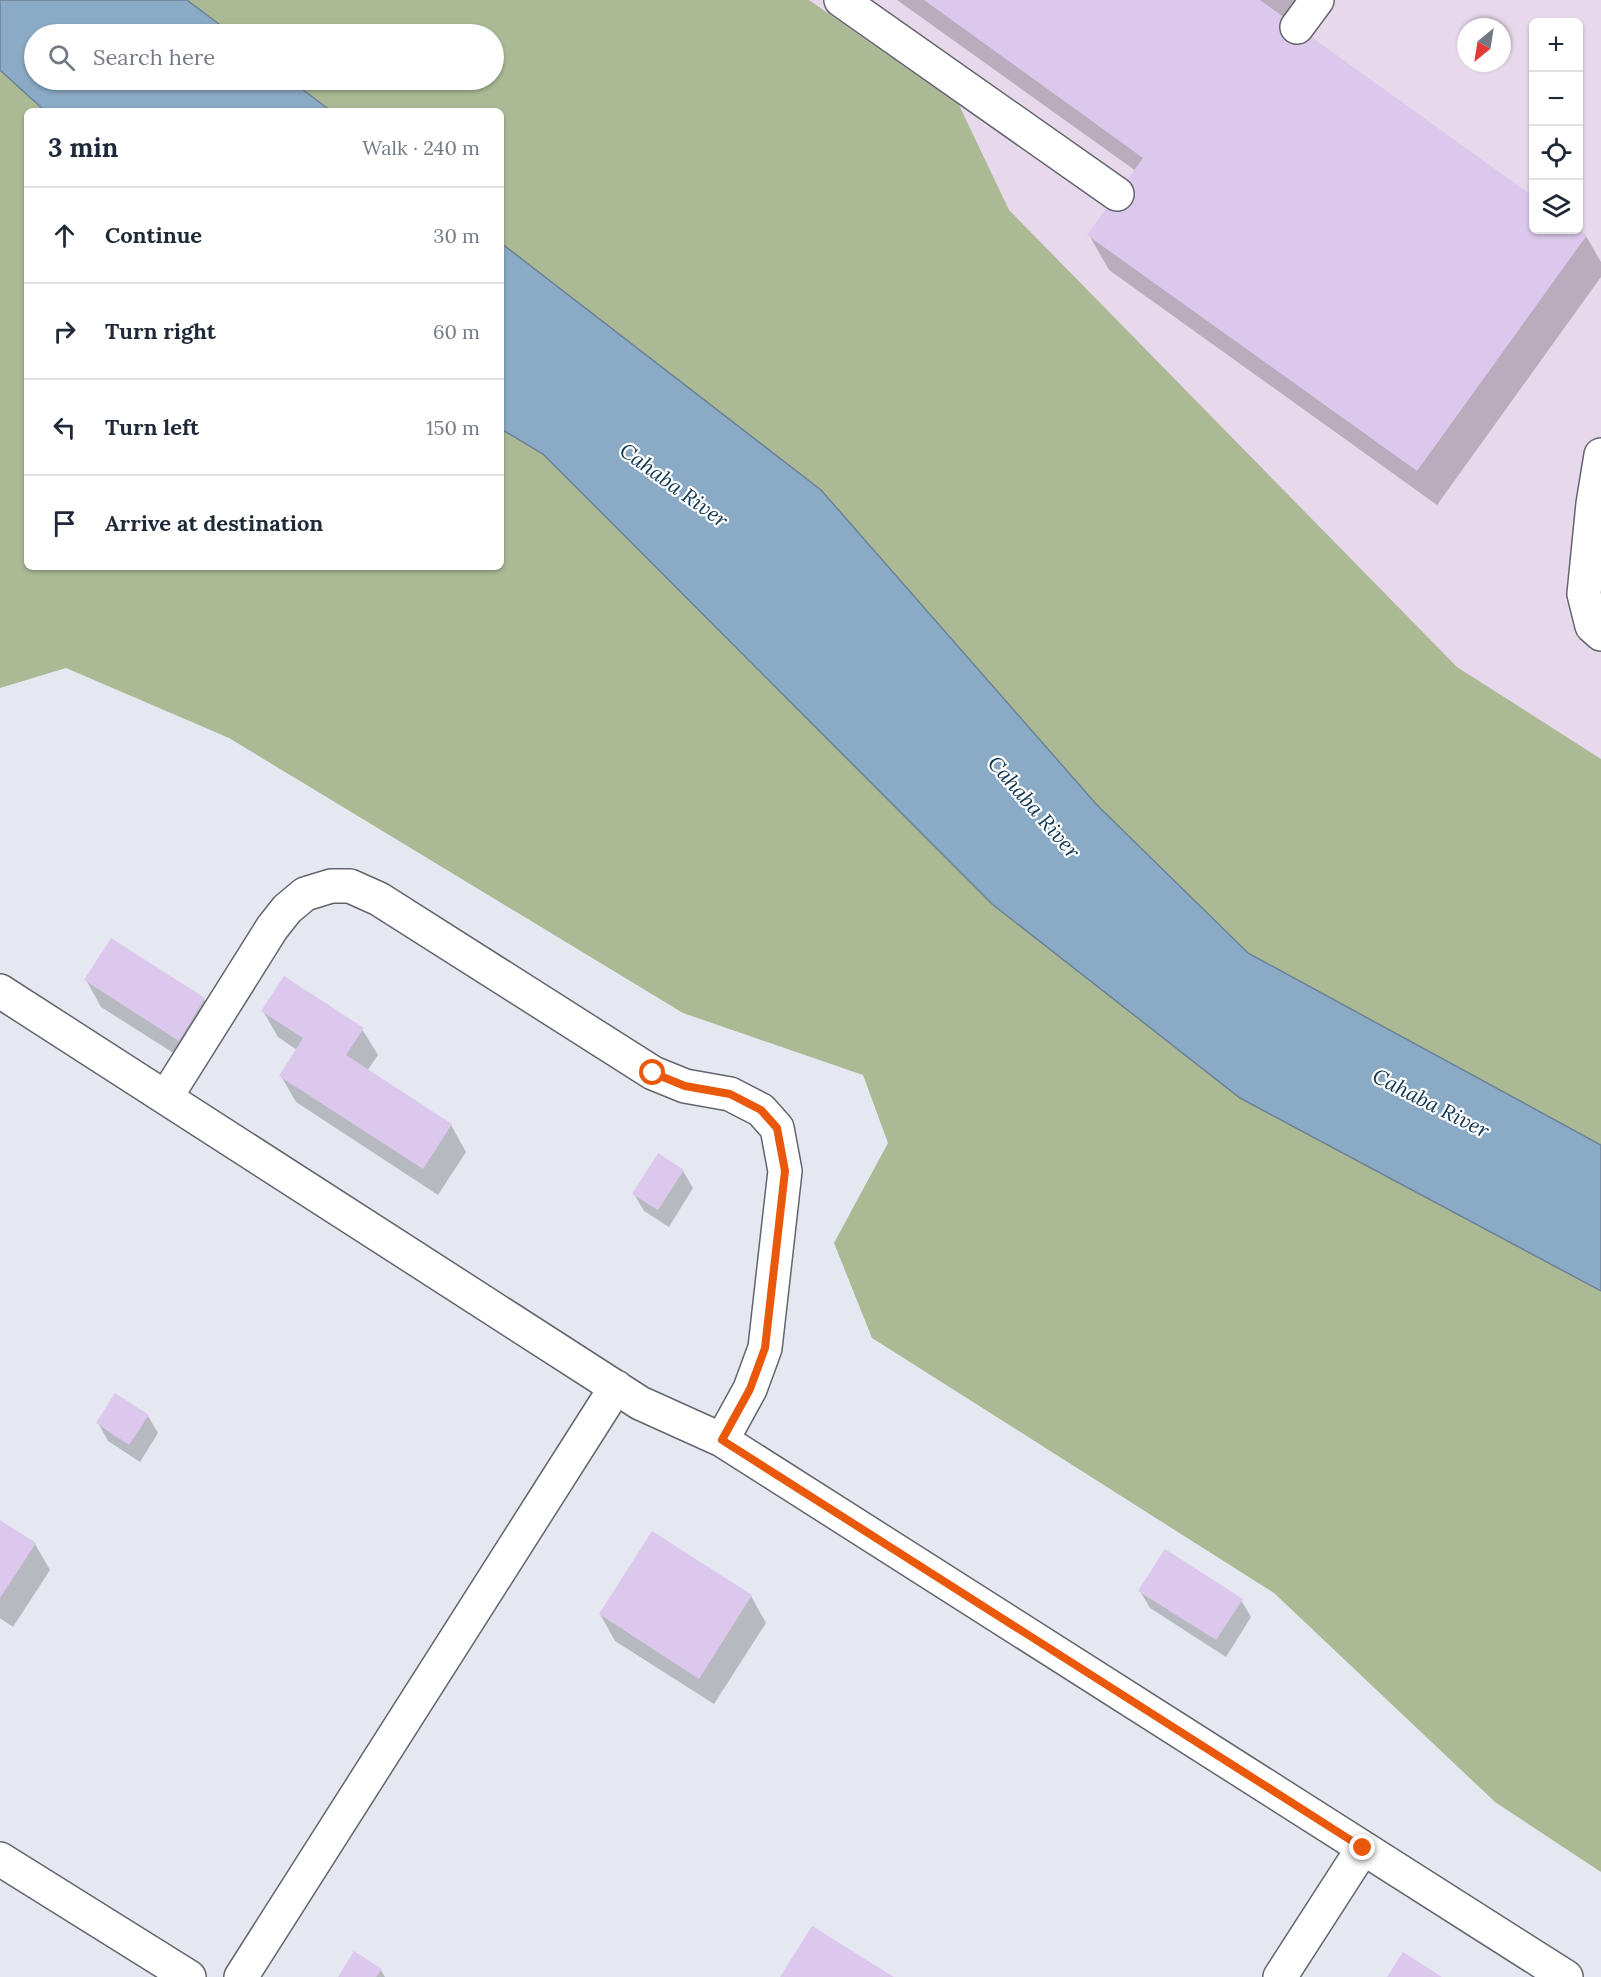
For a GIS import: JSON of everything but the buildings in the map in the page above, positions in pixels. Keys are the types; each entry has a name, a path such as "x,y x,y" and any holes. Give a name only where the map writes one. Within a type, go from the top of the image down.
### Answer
{"lane":[{"path":"841,0 1117,194"},
{"path":"1297,27 1317,0"},
{"path":"1601,455 1593,504 1584,594 1592,626 1601,634"},
{"path":"166,1097 272,928 287,909 305,894 331,886 350,886 379,898 653,1073 685,1086 730,1094 761,1110 777,1128 785,1171 765,1348 750,1389 722,1440"},
{"path":"0,991 640,1403 722,1440 1566,1977"},
{"path":"241,1977 616,1387"},
{"path":"1280,1977 1363,1848"},
{"path":"0,1859 189,1977"}],"shaded area":[{"path":"504,0 1601,0 1601,979"}],"green space":[{"path":"187,0 809,0 959,105 1009,210 1457,667 1601,759 1601,1145 1248,953 1097,805 821,490 504,245 504,108 327,108 303,90 504,90 504,24 219,24"},
{"path":"0,61 24,84 24,90 31,90 50,108 24,108 24,570 504,570 504,431 543,454 992,904 1240,1098 1601,1291 1601,1872 1495,1802 1274,1593 872,1338 834,1243 888,1143 863,1075 683,1013 229,738 66,668 0,688"}],"water":[{"path":"0,0 187,0 219,24 24,24 24,90 303,90 327,108 42,108 0,70"},
{"name":"Cahaba River","path":"504,245 821,490 1097,805 1248,953 1601,1145 1601,1291 1240,1098 992,904 543,454 504,431"}],"route":[{"path":"653,1073 685,1086 730,1094 761,1110 777,1128 785,1171 765,1348 750,1389 722,1440 1363,1848"}]}
